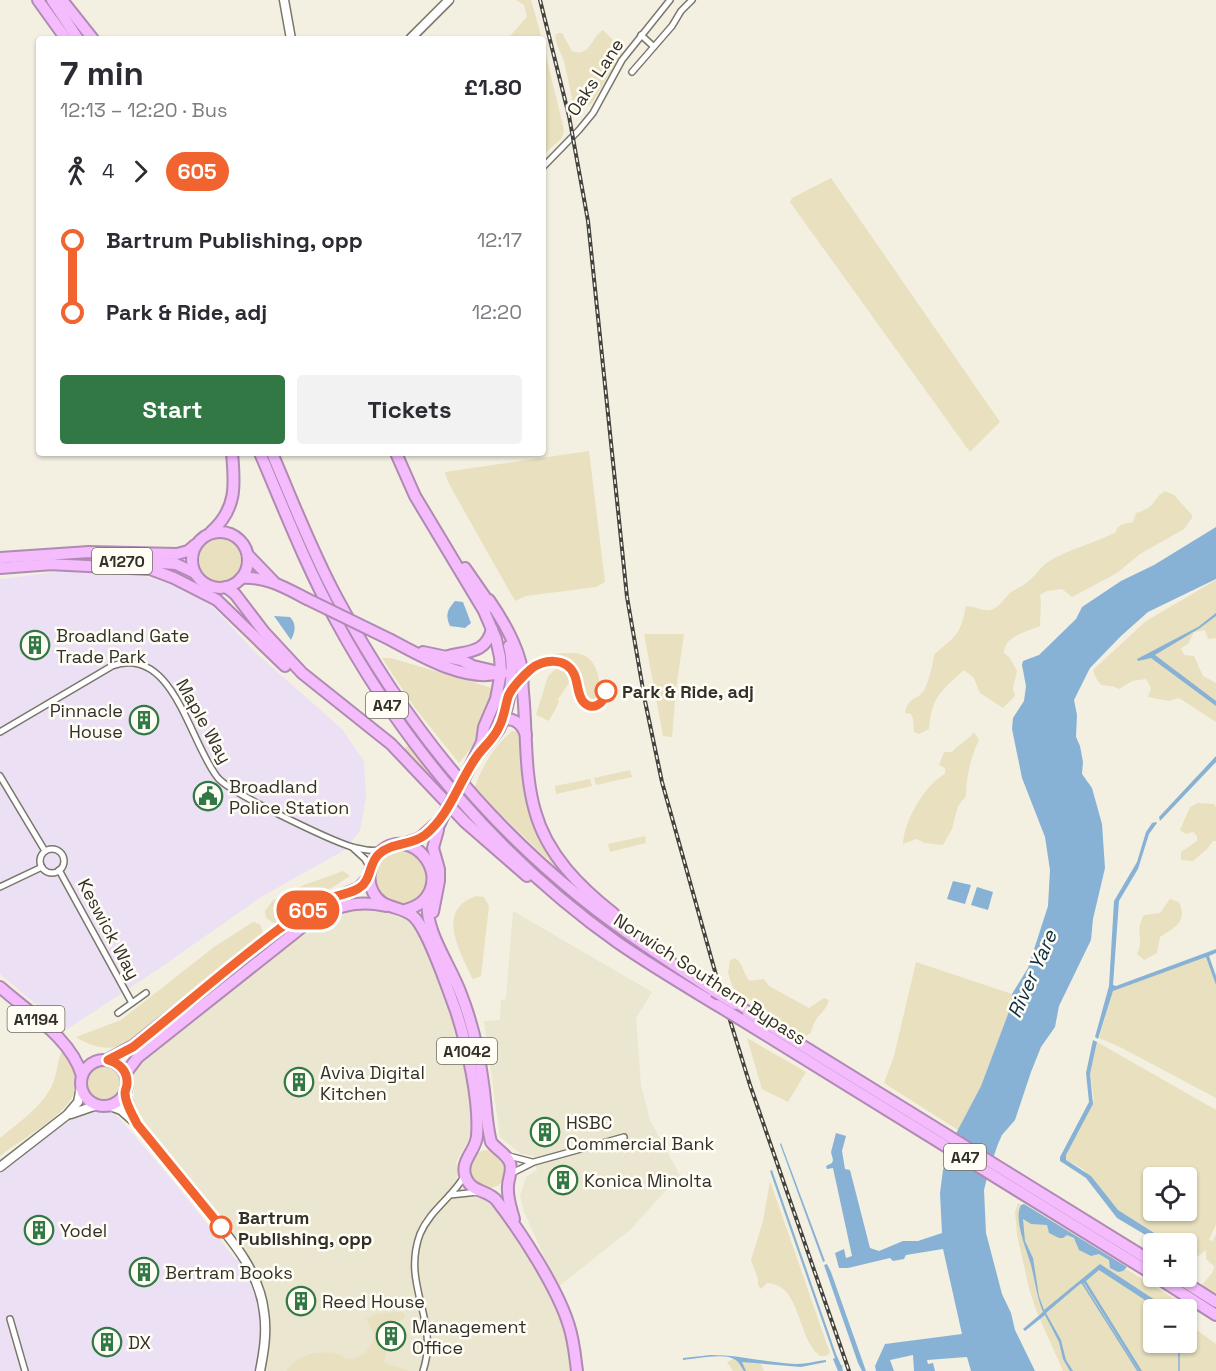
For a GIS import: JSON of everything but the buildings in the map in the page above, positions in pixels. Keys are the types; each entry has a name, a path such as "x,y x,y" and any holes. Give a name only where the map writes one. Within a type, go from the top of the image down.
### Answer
{"highway":[{"path":"38,0 64,36"},
{"path":"52,0 76,36"},
{"path":"62,0 91,36"},
{"path":"232,456 232,502 224,519 211,532 202,537 195,545 192,554 191,564 195,573 208,586 226,587 241,578 252,577 274,582 437,664 490,677 504,685"},
{"name":"Norwich Southern Bypass","path":"261,456 334,618 386,703 431,764 468,808 523,863 616,941 740,1019 777,1036 894,1101 1143,1256"},
{"name":"Norwich Southern Bypass","path":"273,456 336,596 388,686 443,760 494,818 535,858 580,897 629,934 735,1004 777,1036 1143,1269"},
{"name":"A1042","path":"398,456 415,496 484,611 505,668 503,719 491,740 477,755"},
{"path":"211,532 221,531 236,536 248,555 274,582"},
{"name":"A1270","path":"0,558 77,552 177,554 188,551 195,545"},
{"name":"A1042","path":"447,547 489,600 512,657 505,668"},
{"path":"241,578 247,567 248,555"},
{"name":"A1270","path":"0,568 86,561 165,562 177,564 195,573"},
{"name":"A47","path":"47,564 150,569 218,600 275,657 308,686 368,726"},
{"name":"A47","path":"226,587 235,594 264,632 302,673 391,744 414,765 465,822 532,881 579,911"},
{"path":"489,600 503,620 520,659 527,737"},
{"path":"442,657 483,647 490,638 492,629"},
{"path":"408,649 461,660 473,666 505,668 523,688"},
{"path":"490,677 505,668"},
{"name":"A1042","path":"495,1147 491,1142 489,1132 481,1065 475,1039 454,974 430,925 426,907 433,878 427,860 429,845 477,755 484,727 504,685"},
{"path":"482,742 495,723 503,719 511,719 519,723 527,737"},
{"name":"A47","path":"527,737 534,810 541,830 555,855 574,879 602,905 657,946 689,975"},
{"name":"A1042","path":"384,850 416,841 425,835 443,815"},
{"path":"438,830 433,848 439,869 439,881 433,907 454,974"},
{"path":"403,844 418,851 427,860"},
{"path":"103,1060 119,1065 125,1074 127,1083 125,1092 118,1101 103,1105 86,1097 82,1081 88,1065 133,1047 293,920 326,901 359,888 369,873 373,861 384,850"},
{"path":"369,873 374,894 386,906"},
{"path":"125,1074 138,1056 302,927 330,910 364,903 405,909 419,905 428,895"},
{"name":"A1042","path":"405,909 420,923 459,1022 476,1109 477,1135 472,1151"},
{"name":"A1194","path":"0,987 71,1051 87,1059 103,1060"},
{"name":"A1194","path":"71,1051 79,1065 82,1081"},
{"path":"517,1227 485,1193 472,1187 465,1175 466,1161 472,1151 482,1146 495,1147 506,1155 510,1162 508,1196 517,1227 568,1323 577,1371"},
{"path":"485,1193 500,1190 509,1179"},
{"name":"Norwich Southern Bypass","path":"1176,1287 1201,1299 1216,1302"},
{"name":"Norwich Southern Bypass","path":"1187,1287 1216,1314"}],"street":[{"path":"284,0 290,36"},
{"path":"413,36 449,0"},
{"name":"Oaks Lane","path":"546,164 593,112 609,81 641,34 670,0"},
{"path":"632,72 692,0"},
{"path":"641,34 653,46"},
{"name":"Maple Way","path":"0,732 112,666 130,663 147,667 166,683 211,766 225,785 352,847 375,851 384,850"},
{"path":"0,776 45,851"},
{"name":"Maple Way","path":"352,847 365,859 369,873"},
{"path":"52,849 62,855 63,863 59,870 49,872 42,867 40,857 45,851 52,849"},
{"path":"0,887 42,867"},
{"name":"Keswick Way","path":"59,870 132,1003"},
{"name":"Keswick Way","path":"118,1013 146,993"},
{"path":"0,1167 67,1115 78,1102 82,1081"},
{"path":"125,1092 137,1124"},
{"path":"67,1115 103,1105 121,1110 137,1124 236,1246 254,1275 264,1310 266,1330 260,1371"},
{"path":"509,1179 518,1168 534,1162 624,1137"},
{"path":"506,1155 522,1161 534,1162"},
{"path":"423,1371 427,1334 425,1316 415,1283 416,1248 427,1221 450,1196 465,1175"},
{"path":"450,1196 465,1192 485,1193"},
{"path":"10,1319 25,1371"}],"shaded area":[{"path":"516,0 531,0 541,36 510,36 527,17 524,5"},
{"path":"603,30 622,49 622,53 592,103 578,112 574,108 564,61 555,35 562,33 572,51 583,52"},
{"path":"546,55 564,130 562,138 546,152"},
{"path":"831,178 1000,422 970,452 790,202 792,198"},
{"path":"589,451 605,582 596,587 526,596 515,601 448,482 445,472"},
{"path":"1165,491 1174,495 1192,515 1184,529 1140,554 1117,573 1072,597 1062,589 1047,591 1040,595 1040,626 1017,635 1005,647 1004,653 1010,658 1017,671 1013,688 1015,696 1003,708 980,693 974,678 964,670 949,683 935,701 929,729 919,734 914,732 913,719 911,714 905,713 906,708 923,692 934,655 956,635 966,606 986,610 996,608 1010,593 1023,586 1050,561 1116,532 1122,524 1133,522 1136,513 1148,508"},
{"path":"219,536 228,537 235,543 241,550 241,568 235,575 228,581 219,582 210,581 203,575 197,568 196,559 197,550 203,543 210,537"},
{"path":"56,572 117,572 140,575 176,585 213,607 256,653 342,729 364,761 366,797 360,831 343,851 261,897 66,1030 0,974 0,579"},
{"path":"1216,580 1216,638 1208,639 1205,630 1194,632 1188,644 1181,648 1184,655 1194,656 1203,676 1216,683 1216,722 1179,698 1169,701 1148,697 1151,688 1146,679 1132,681 1119,689 1101,685 1093,670 1146,621"},
{"path":"644,634 684,634 672,737 663,736"},
{"path":"573,653 590,659 598,676 599,689 596,700 591,702 584,697 579,678 567,661 553,658 538,661 537,658"},
{"path":"382,658 391,658 489,687 494,694 485,722 471,748 459,763 415,708"},
{"path":"556,669 567,673 569,683 558,699 559,702 549,721 536,715 548,676"},
{"path":"512,731 517,732 523,744 524,780 564,871 562,873 475,787 490,756"},
{"path":"974,732 979,740 969,767 966,796 958,806 952,829 943,845 925,843 916,839 903,844 907,825 916,805 930,786 945,774 945,768 939,765 944,752 952,752"},
{"path":"409,745 442,787 487,835 485,837 403,749"},
{"path":"630,770 632,777 596,785 594,778"},
{"path":"590,779 592,786 556,794 555,786"},
{"path":"1198,803 1214,804 1216,807 1216,841 1213,841 1193,861 1181,860 1181,852 1197,841 1197,836 1193,832 1186,834 1180,830 1190,807"},
{"path":"645,836 646,843 610,852 608,844"},
{"path":"396,850 406,850 416,854 424,862 428,877 424,892 416,900 406,904 396,904 386,900 378,892 374,882 374,872 378,862 386,854"},
{"path":"343,871 350,876 275,924 266,918 265,911 273,900 304,885"},
{"path":"476,896 484,897 489,906 481,976 473,979 457,945 454,921 456,911 464,902"},
{"path":"1170,899 1179,902 1181,919 1175,927 1160,937 1157,953 1144,960 1137,954 1141,921 1144,915 1160,913"},
{"path":"366,908 404,917 414,923 417,928 445,996 462,1057 469,1094 472,1133 456,1162 457,1181 465,1195 489,1199 500,1211 530,1258 563,1321 572,1371 260,1371 253,1275 139,1127 144,1120 134,1106 134,1074 135,1069 146,1058 291,943 342,913"},
{"path":"513,911 652,992 636,1018 641,1085 650,1120 680,1175 630,1230 558,1287 524,1212 520,1196 526,1177 537,1170 533,1156 521,1154 500,1137 484,1021 500,1020 501,1000 506,999"},
{"path":"253,922 260,924 263,932 260,936 130,1042 110,1048 89,1044 76,1037 121,1020 214,947"},
{"path":"1206,956 1216,985 1216,1098 1099,1038 1113,991"},
{"path":"734,958 740,962 750,981 764,979 769,986 809,1008 824,998 829,1000 811,1033 806,1036 801,1035 733,988 728,973 730,961"},
{"path":"916,962 1012,994 1011,1006 981,1086 958,1130 884,1083 894,1056"},
{"path":"747,1038 806,1072 788,1102 762,1089"},
{"path":"1097,1042 1216,1110 1216,1224 1209,1240 1213,1241 1216,1234 1216,1296 1201,1286 1213,1272 1214,1266 1206,1259 1206,1250 1197,1257 1197,1233 1154,1233 1118,1210 1083,1169 1066,1160 1066,1155 1094,1099 1090,1074"},
{"path":"62,1051 73,1068 75,1089 72,1098 44,1126 0,1156 0,1138 30,1114 49,1091"},
{"path":"104,1065 116,1070 121,1082 116,1094 104,1099 92,1094 87,1082 92,1070"},
{"path":"93,1110 114,1112 174,1182 235,1259 248,1264 264,1310 260,1371 0,1371 0,1174 71,1118"},
{"path":"488,1150 501,1156 507,1169 501,1182 488,1188 475,1182 469,1169 475,1156"},
{"path":"770,1181 830,1353 826,1356 820,1356 812,1347 787,1293 778,1286 767,1283 761,1289 758,1285 751,1260 763,1221"},
{"path":"1018,1203 1143,1280 1143,1287 1155,1287 1175,1299 1143,1299 1143,1353 1197,1353 1197,1330 1216,1344 1216,1371 1063,1371 1036,1310 1029,1288 1017,1235 1015,1212"},
{"path":"403,1312 405,1317 400,1321 391,1320 383,1323 382,1333 386,1345 384,1362 409,1371 286,1371 303,1357 315,1353 337,1354 348,1359 359,1357 369,1347 375,1335 366,1319 379,1314"},
{"path":"735,1358 760,1362 764,1371 733,1371 727,1362"}],"water":[{"name":"River Yare","path":"1216,527 1216,579 1148,612 1090,668 1074,700 1077,715 1076,737 1083,762 1082,774 1092,788 1102,824 1105,868 1093,919 1091,940 1059,1006 1055,1027 1041,1047 1015,1120 1002,1135 998,1144 984,1190 986,1233 1002,1294 1011,1313 1015,1330 1035,1371 971,1371 967,1357 927,1360 928,1364 933,1363 935,1371 914,1371 913,1355 890,1360 894,1371 876,1371 875,1366 885,1344 962,1334 943,1249 906,1255 904,1259 893,1261 890,1258 839,1268 835,1253 844,1249 846,1258 852,1256 833,1168 827,1169 826,1166 833,1160 831,1152 836,1133 846,1136 842,1151 845,1169 850,1170 870,1248 879,1251 903,1241 918,1241 942,1233 940,1193 943,1170 951,1143 981,1086 1011,1006 1012,994 1028,968 1048,906 1050,870 1045,837 1022,778 1012,729 1013,718 1024,701 1026,686 1023,661 1039,655 1076,619 1082,607 1121,581 1154,565"},
{"path":"455,601 463,602 471,623 465,628 450,626 448,622 450,607"},
{"path":"1216,613 1216,616 1200,628 1155,655 1216,701 1216,706 1151,658 1138,661 1137,659 1198,627"},
{"path":"274,616 290,617 294,622 294,634 291,640"},
{"path":"1216,756 1216,762 1160,821 1159,817"},
{"path":"1156,822 1149,834 1138,869 1119,901 1113,985 1116,986 1216,949 1216,953 1209,956 1216,976 1216,985 1206,957 1113,991 1098,1039 1095,1037 1109,986 1114,901 1137,862 1146,832 1152,823"},
{"path":"953,881 971,885 965,904 947,899"},
{"path":"977,887 993,892 988,910 971,905"},
{"path":"1093,1040 1097,1042 1090,1074 1093,1104 1066,1155 1066,1160 1091,1176 1118,1210 1154,1233 1143,1233 1117,1218 1086,1178 1060,1161 1089,1102 1086,1073"},
{"path":"780,1144 825,1261 823,1262"},
{"path":"772,1170 843,1371 838,1371 833,1359 835,1358 770,1171"},
{"path":"1024,1204 1127,1267 1118,1272 1110,1268 1109,1260 1099,1254 1091,1256 1079,1250 1074,1238 1067,1235 1059,1238 1049,1233 1047,1225 1031,1224 1023,1219 1025,1241 1033,1258 1039,1296 1044,1310 1100,1264 1153,1299 1143,1299 1099,1270 1086,1281 1142,1371 1139,1371 1084,1283 1046,1313 1061,1340 1066,1360 1073,1371 1070,1371 1063,1359 1059,1342 1045,1315 1025,1331 1023,1329 1043,1312 1020,1227 1021,1205"},
{"path":"827,1264 866,1371 862,1371 858,1363 824,1265"},
{"path":"711,1355 797,1364 826,1360 826,1362 801,1367 742,1362 746,1371 744,1371 737,1361 729,1357 716,1356 683,1360 683,1358"}],"waterway":[{"path":"1081,1281 1138,1371"},
{"path":"1179,1353 1179,1371"}],"railway":[{"path":"540,0 569,116 588,221 627,597 662,782 716,975 750,1085 849,1371"}],"bus line":[{"name":"605","path":"221,1227 137,1124 125,1092 127,1078 119,1065 108,1060 133,1047 293,920 332,898 359,888 368,878 373,861 384,850 416,841 430,831 443,815 477,755 499,729 509,694 537,665 553,661 563,662 572,670 579,693 583,702 588,706 595,707 601,704 605,699 606,691"}],"place":[{"name":"Broadland Gate Trade Park","path":"35,645"},
{"name":"Park & Ride, adj","path":"606,691"},
{"name":"Pinnacle House","path":"144,720"},
{"name":"Broadland Police Station","path":"208,796"},
{"name":"Aviva Digital Kitchen","path":"299,1082"},
{"name":"HSBC Commercial Bank","path":"545,1132"},
{"name":"Konica Minolta","path":"563,1180"},
{"name":"Bartrum Publishing, opp","path":"221,1227"},
{"name":"Yodel","path":"39,1230"},
{"name":"Bertram Books","path":"144,1272"},
{"name":"Reed House","path":"301,1301"},
{"name":"Management Office","path":"391,1336"},
{"name":"DX","path":"107,1342"}]}
